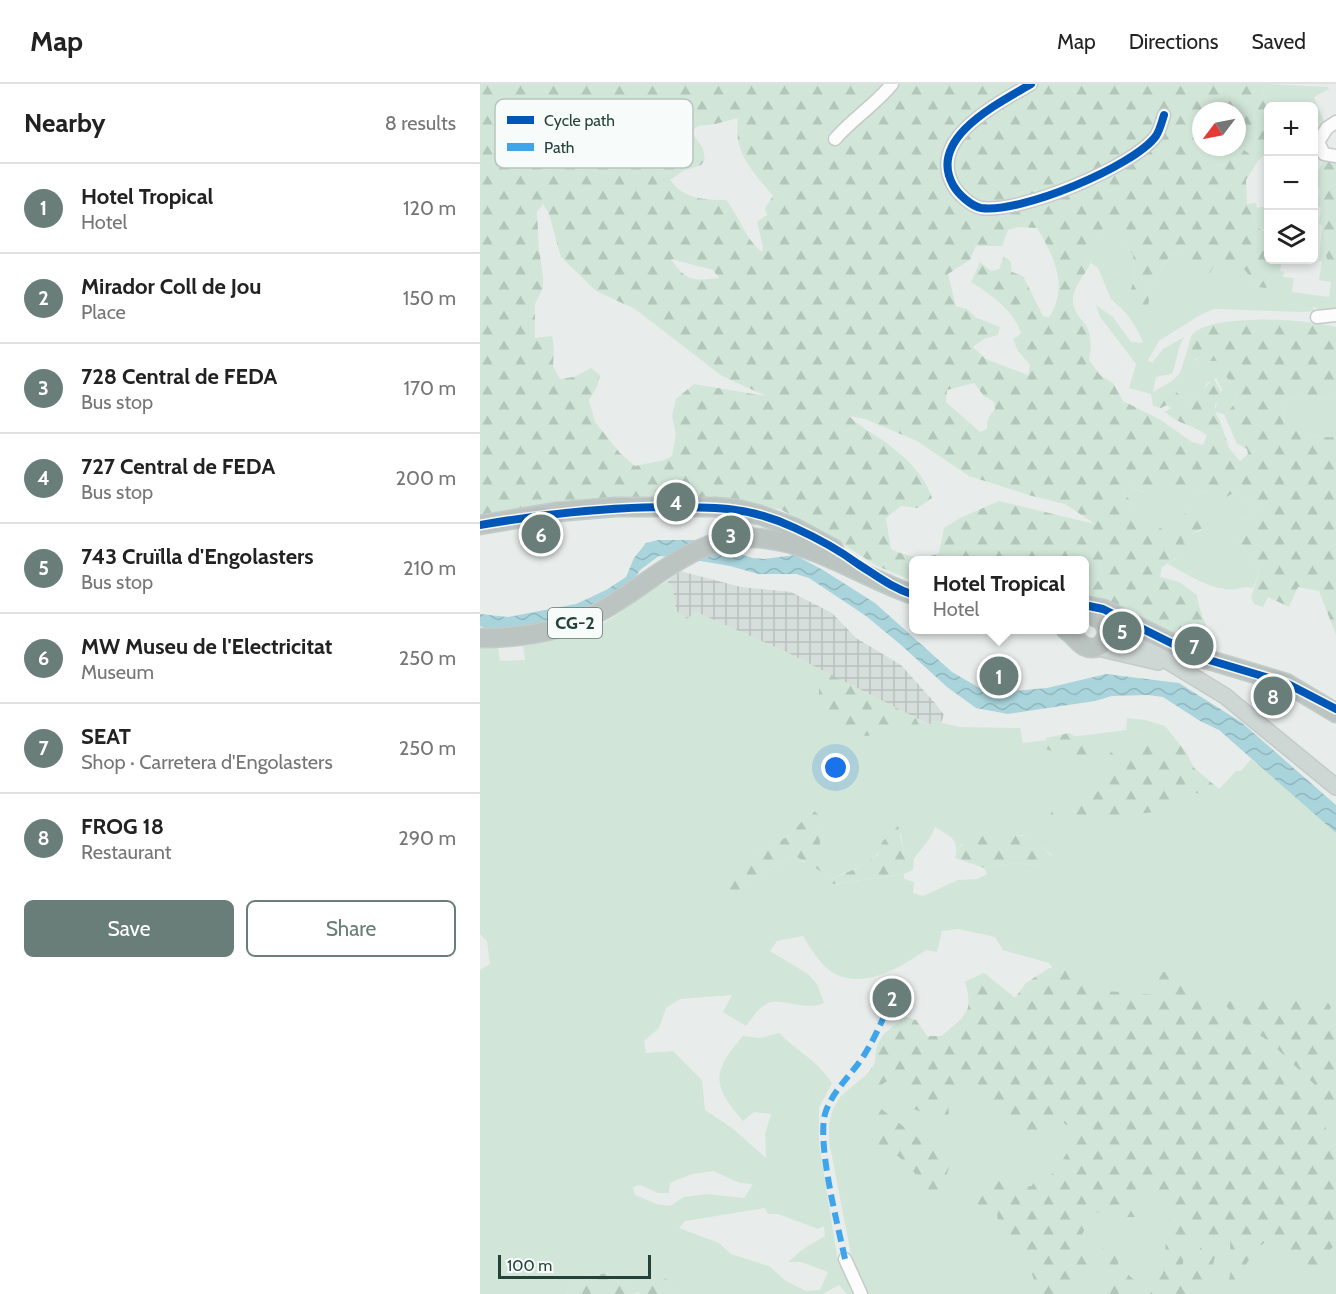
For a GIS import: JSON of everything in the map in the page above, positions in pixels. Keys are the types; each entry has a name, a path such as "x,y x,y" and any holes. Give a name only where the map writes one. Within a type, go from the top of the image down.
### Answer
{"highway":[{"name":"CG-2","path":"480,525 556,512 615,507 737,509 793,527 857,563 887,584"},
{"name":"CG-2","path":"480,638 526,636 565,627 601,611 678,559 712,543 732,539 756,538 784,542 816,552 909,593"},
{"path":"1075,634 1083,645 1094,647 1104,640 1099,618 1150,631 1200,657 1286,683 1332,709"}],"main road":[{"path":"1099,618 1125,641 1156,654 1225,696 1336,787"},
{"path":"1094,647 1170,664"}],"street":[{"path":"835,139 847,125 881,98 892,84"},
{"path":"1031,84 961,131 954,143 948,173 962,196 980,208 1030,202 1088,181 1141,149 1156,136 1164,115"},
{"path":"1336,122 1327,128 1318,142 1324,154 1336,156"},
{"path":"1317,317 1336,315"},
{"path":"845,1259 861,1294"}],"shaded area":[{"path":"680,571 741,587 791,592 832,613 856,638 901,665 944,715 941,723 932,721 930,725 784,651 696,612 687,619 676,611 672,586 667,582"}],"green space":[{"path":"480,84 1265,84 1263,92 1267,102 1264,102 1264,148 1256,137 1246,131 1246,102 1192,102 1192,156 1246,156 1246,151 1258,161 1246,180 1247,204 1258,228 1264,231 1264,264 1268,264 1268,270 1274,274 1266,288 1257,287 1245,270 1232,273 1217,260 1210,273 1192,270 1178,253 1170,255 1156,278 1146,289 1148,307 1136,304 1130,292 1135,277 1133,254 1112,231 1115,223 1111,218 1099,235 1090,264 1074,292 1073,303 1089,331 1091,343 1089,360 1100,375 1113,383 1123,401 1161,420 1192,442 1203,445 1207,435 1170,416 1165,412 1171,408 1167,405 1157,407 1154,394 1173,389 1186,401 1197,396 1214,379 1224,397 1215,405 1215,412 1229,448 1240,461 1248,454 1247,449 1237,444 1224,414 1235,402 1235,391 1219,366 1220,361 1205,361 1200,357 1189,362 1188,352 1192,335 1202,328 1218,323 1238,321 1284,320 1336,327 1336,394 1330,400 1302,396 1288,399 1284,407 1283,423 1308,434 1336,437 1336,635 1319,591 1298,587 1289,607 1268,597 1263,607 1254,604 1251,597 1260,570 1237,539 1235,525 1241,519 1260,514 1257,508 1235,492 1216,503 1207,492 1194,489 1154,489 1152,494 1123,487 1136,508 1160,528 1174,534 1177,525 1190,506 1207,509 1211,523 1193,533 1183,542 1190,549 1162,567 1160,577 1179,582 1197,595 1207,630 1207,651 1133,612 1089,596 1089,556 927,556 939,553 944,528 960,518 999,501 1095,524 1065,504 969,476 917,441 865,419 849,416 908,461 920,474 932,498 918,508 901,506 886,518 891,549 909,556 909,579 877,566 780,509 694,502 480,520","holes":["495,99 693,99 693,130 698,126 738,118 737,130 741,151 751,169 773,196 765,208 767,215 757,222 763,247 762,252 751,241 726,200 702,199 688,195 670,180 692,168 495,168","543,204 549,214 561,257 596,291 635,309 722,376 766,396 694,384 676,399 672,416 676,434 672,456 635,466 620,453 595,422 589,400 597,387 600,375 591,368 574,377 560,379 553,366 552,336 535,338 535,304 543,288 537,212","1018,227 1037,228 1054,261 1058,294 1049,317 1043,316 1023,276 1012,272 1011,262 1004,256 999,269 991,271 980,262 971,282 1008,311 1018,326 1021,334 1013,339 1018,351 1030,365 1028,375 986,359 973,347 984,339 998,335 1000,327 975,317 967,309 956,306 948,274 970,260 976,246 1002,246 1008,230","671,259 713,270 719,278 691,278 681,272","974,383 984,396 994,402 995,409 988,418 987,429 980,432 946,402 947,390"]},
{"path":"1265,84 1328,87 1329,89 1314,97 1316,102 1267,102 1263,92"},
{"path":"1318,107 1324,121 1318,127"},
{"path":"1246,131 1256,137 1264,148 1264,155 1258,161 1246,151"},
{"path":"693,135 703,148 705,160 701,165 693,168"},
{"path":"1336,160 1336,310 1324,312 1312,306 1315,311 1214,309 1200,315 1159,341 1148,360 1152,363 1163,349 1184,337 1172,374 1156,377 1153,392 1172,381 1180,373 1192,336 1194,361 1200,357 1205,361 1220,361 1235,389 1235,402 1224,414 1214,412 1222,390 1216,378 1206,384 1203,391 1196,397 1186,401 1173,389 1155,394 1157,407 1153,406 1151,394 1129,388 1136,364 1100,317 1096,305 1113,317 1131,342 1143,343 1127,314 1111,299 1098,268 1091,263 1100,233 1111,217 1115,223 1119,241 1133,254 1135,277 1130,292 1149,300 1146,289 1156,278 1170,255 1178,253 1217,260 1245,270 1257,287 1266,288 1273,274 1268,270 1268,264 1281,264 1280,271 1284,272 1283,277 1294,278 1292,292 1329,297 1331,282 1319,280 1322,261 1319,261 1322,225 1319,224 1321,207 1318,206 1320,188 1318,188 1318,171 1324,161"},
{"path":"1336,160 1336,269 1330,266 1324,251 1318,171 1324,161"},
{"path":"1256,203 1257,208 1264,207 1264,230 1258,228 1247,204"},
{"path":"1336,394 1336,437 1308,435 1283,424 1284,407 1288,399 1302,396 1330,400"},
{"path":"1123,487 1144,492 1154,489 1194,489 1207,492 1216,502 1235,492 1257,508 1261,514 1241,519 1237,539 1260,570 1253,588 1229,589 1210,586 1168,564 1189,549 1182,542 1187,536 1202,530 1190,506 1174,535 1144,516 1130,500"},
{"path":"667,582 672,586 676,611 687,619 696,612 784,651 929,725 932,721 960,727 1020,728 1023,743 1126,730 1127,718 1165,726 1186,752 1194,768 1219,789 1236,771 1241,771 1251,759 1300,799 1336,833 1336,1294 868,1294 858,1279 853,1265 829,1141 829,1123 833,1109 841,1096 875,1065 884,1034 906,1017 916,1020 927,1036 942,1036 966,1013 969,1001 965,982 984,973 1015,998 1026,983 1053,969 1049,963 1003,950 995,937 958,929 942,931 937,952 926,950 881,975 856,979 844,977 827,968 803,936 777,941 770,951 808,974 817,984 824,1003 809,1006 771,1002 760,1008 746,1026 723,1012 732,995 680,999 666,1008 659,1028 644,1041 646,1053 673,1051 702,1080 705,1110 732,1128 766,1158 765,1134 771,1114 754,1112 743,1121 725,1097 721,1087 719,1078 725,1059 743,1036 760,1038 779,1033 826,1075 832,1083 819,1108 819,1143 838,1262 855,1294 847,1294 839,1285 823,1294 673,1294 668,1280 634,1294 607,1273 582,1277 567,1294 480,1294 480,970 490,964 487,941 480,934 480,647 498,647 500,661 525,660 523,646 572,635 600,625","holes":["813,810 826,822 819,830 805,863 795,856 752,878 740,890 738,861 787,837","935,827 955,842 955,858 961,844 1018,835 1046,838 1042,847 1052,855 1041,866 1015,863 984,868 987,874 977,879 958,880 923,896 913,893 914,882 904,879 904,874 834,884 829,880 870,860 879,852 885,839 893,835 901,834 904,854 914,859","713,1171 740,1183 753,1184 744,1198 707,1194 684,1197 670,1206 657,1204 635,1195 633,1187 640,1185 658,1193 669,1193 670,1183 692,1174","765,1208 768,1214 778,1214 818,1229 824,1226 825,1236 803,1249 788,1262 801,1262 828,1272 820,1290 806,1291 786,1281 769,1266 731,1254 719,1243 679,1228 685,1221"]},
{"path":"828,673 916,718 920,728 910,732 889,730 867,736 854,734 844,724 825,712 819,698 819,686"},
{"path":"1069,733 1086,743 1106,748 1119,759 1133,759 1145,738 1170,748 1176,740 1186,752 1194,768 1219,789 1217,800 1197,793 1172,790 1171,807 1130,815 1113,825 1091,817 1050,816 1055,804 1095,794 1116,771 1095,755 1066,755 1045,749 1046,738"},
{"path":"813,810 827,822 819,830 822,872 795,856 752,878 740,890 721,891 728,874 737,861 787,837"},
{"path":"898,826 904,854 914,859 913,870 904,874 833,884 829,880 857,868 878,855 882,842"},
{"path":"995,834 1047,837 1042,847 1061,865 1041,866 1015,863 984,868 955,858 962,845 970,838"},
{"path":"1138,966 1169,973 1192,994 1201,998 1231,1029 1277,1065 1313,1103 1325,1124 1330,1151 1336,1163 1336,1243 1310,1274 1300,1275 1276,1242 1266,1243 1257,1249 1249,1260 1241,1275 1236,1294 1226,1294 1231,1270 1230,1241 1220,1245 1203,1294 1176,1294 1183,1275 1203,1244 1195,1230 1195,1237 1184,1247 1183,1264 1178,1267 1170,1292 1150,1294 1163,1273 1168,1220 1173,1213 1180,1224 1193,1226 1189,1216 1148,1182 1137,1193 1135,1206 1137,1217 1124,1217 1113,1207 1099,1211 1090,1220 1076,1246 1081,1254 1090,1254 1090,1267 1078,1273 1075,1294 1039,1294 1032,1274 1040,1262 1011,1253 1007,1249 1000,1234 997,1211 981,1208 963,1212 957,1204 971,1193 977,1176 985,1176 1015,1187 1032,1186 1035,1178 1045,1182 1058,1167 1079,1134 1062,1122 1049,1121 1043,1123 1037,1143 1026,1145 1023,1138 1001,1122 987,1094 957,1090 956,1100 948,1103 949,1116 954,1126 948,1125 910,1108 900,1086 889,1080 881,1085 872,1082 866,1075 875,1062 876,1049 880,1040 906,1017 916,1020 927,1036 942,1036 966,1013 969,1001 965,982 984,973 1015,998 1026,983 1049,968 1063,969 1106,991 1158,995 1157,985 1137,973"},
{"path":"1274,995 1296,995 1316,1001 1325,998 1331,1007 1326,1018 1330,1030 1336,1032 1336,1109 1323,1101 1315,1085 1271,1043 1237,1019 1222,1001 1234,996 1257,999"},
{"path":"879,1107 927,1145 941,1149 950,1164 941,1192 933,1195 906,1163 894,1153 874,1162 870,1155 875,1143 872,1110"},
{"path":"1118,1237 1118,1267 1135,1281 1142,1294 1105,1294 1102,1244"},
{"path":"607,1273 634,1294 567,1294 582,1277"},
{"path":"656,1275 668,1280 673,1294 638,1294 642,1290 644,1279"}],"water":[{"path":"658,540 693,540 753,558 795,555 875,603 952,672 988,693 1047,688 1106,674 1179,683 1241,722 1336,805 1336,833 1219,730 1200,721 1163,697 1112,696 1095,701 1008,714 976,708 947,687 866,616 809,578 796,574 758,574 730,566 659,556 640,570 630,586 605,602 570,617 495,632 480,626 480,614 508,617 576,604 606,590 626,577 634,558 646,543"}],"marked path":[{"path":"845,1259 826,1165 823,1128 825,1114 838,1089 870,1046 892,998"}],"cycle path":[{"path":"1031,84 985,112 970,124 958,137 950,152 948,168 953,185 965,199 977,207 998,208 1021,204 1101,174 1143,148 1156,136 1164,115"},
{"path":"480,525 551,514 622,508 719,508 749,512 779,521 803,532 909,593"},
{"path":"1089,606 1103,609 1199,657 1286,683 1336,709"}],"place":[{"name":"727 Central de FEDA","path":"676,502"},
{"name":"MW Museu de l'Electricitat","path":"541,534"},
{"name":"728 Central de FEDA","path":"731,535"},
{"name":"743 Cruïlla d'Engolasters","path":"1122,631"},
{"name":"SEAT","path":"1194,646"},
{"name":"Hotel Tropical","path":"999,676"},
{"name":"FROG 18","path":"1273,696"},
{"name":"Mirador Coll de Jou","path":"892,998"}]}
